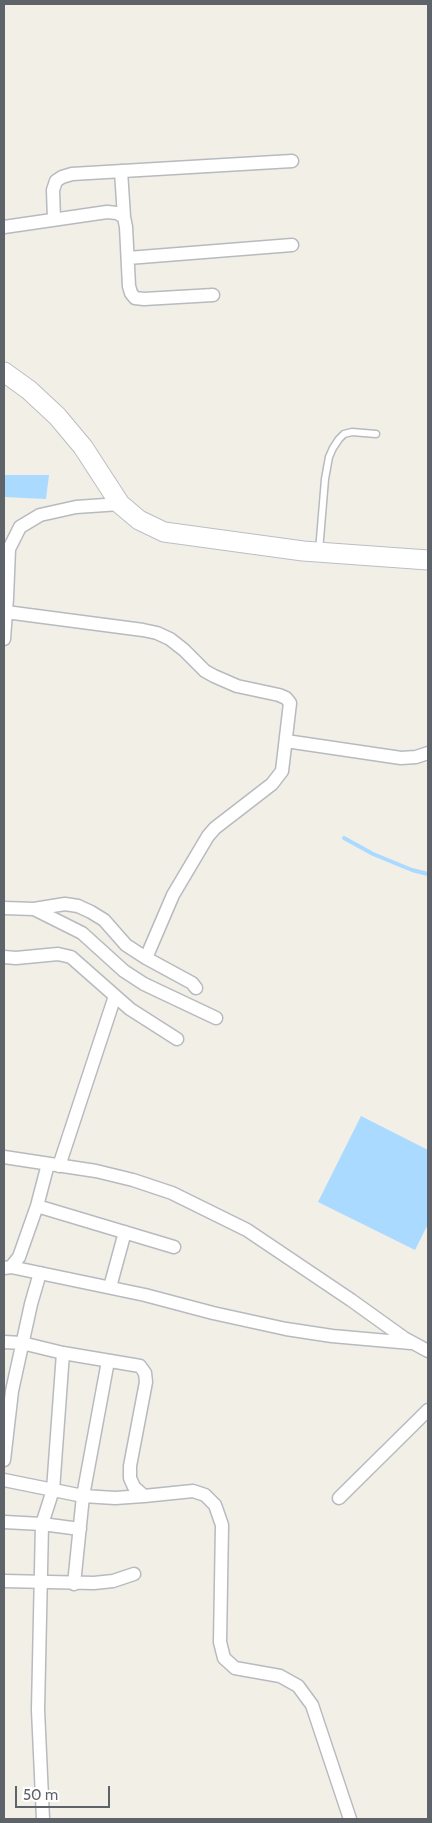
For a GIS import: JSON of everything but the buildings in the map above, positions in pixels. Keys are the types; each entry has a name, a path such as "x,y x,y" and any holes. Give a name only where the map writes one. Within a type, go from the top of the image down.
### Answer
{"main road":[{"path":"4,372 29,390 57,416 83,447 120,504 138,520 164,532 319,552 428,560"}],"street":[{"path":"54,219 53,190 56,181 72,174 292,161"},
{"path":"121,171 131,293 135,298 144,300 213,295"},
{"path":"4,227 107,212 117,213 124,218"},
{"path":"128,258 292,246"},
{"path":"4,639 8,549 20,527 40,514 76,507 120,504"},
{"path":"6,612 143,630 170,639 205,671 214,676 237,686 280,695 290,703 282,771 272,784 215,828 208,836 173,895 146,958"},
{"path":"286,741 400,758 416,757 428,753"},
{"path":"4,908 34,909 65,904 78,906 104,920 126,944 146,958 192,983 196,988"},
{"path":"34,909 82,933 124,971 144,984 216,1018"},
{"path":"4,957 58,954 71,957 146,1021 177,1039"},
{"path":"7,1268 19,1257 115,996"},
{"path":"4,1157 96,1171 133,1180 172,1193 247,1230 413,1343 428,1351"},
{"path":"37,1206 174,1247"},
{"path":"110,1287 125,1232"},
{"path":"7,1268 110,1287 239,1319 286,1328 332,1336 413,1343"},
{"path":"4,1453 8,1386 22,1343 40,1273"},
{"path":"4,1342 22,1343 63,1353 140,1366 145,1373 146,1382 130,1466 130,1478 134,1486 144,1496"},
{"path":"42,1819 38,1710 42,1524 52,1490 63,1353"},
{"path":"74,1584 83,1496 108,1361"},
{"path":"339,1498 428,1410"},
{"path":"4,1480 83,1496 115,1498 193,1491 205,1495 215,1505 222,1525 220,1642 224,1658 235,1668 280,1676 298,1686 315,1712 350,1819"},
{"path":"4,1522 80,1529"},
{"path":"4,1580 74,1584 113,1581 134,1574"}],"lane":[{"path":"319,552 325,479 329,457 338,439 344,434 352,432 376,434"}],"water":[{"path":"4,475 49,475 46,499 4,497"},
{"path":"361,1116 428,1150 428,1224 415,1250 318,1202"}],"waterway":[{"path":"344,838 373,854 412,870 428,874"}]}
